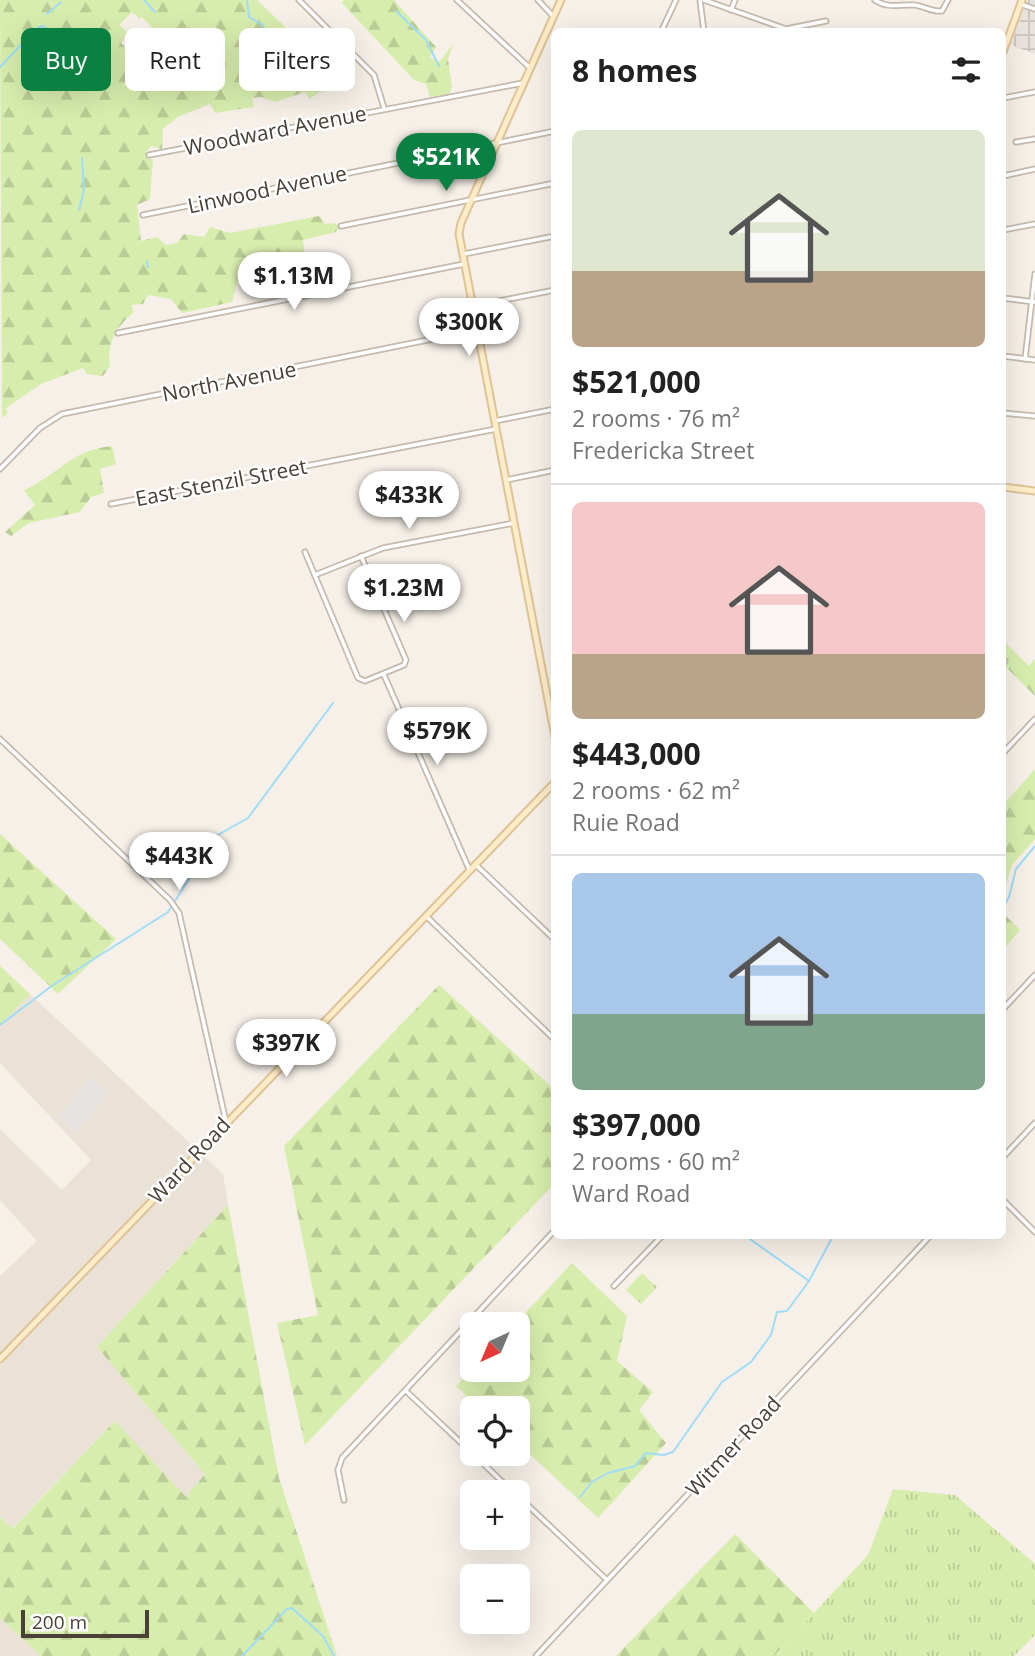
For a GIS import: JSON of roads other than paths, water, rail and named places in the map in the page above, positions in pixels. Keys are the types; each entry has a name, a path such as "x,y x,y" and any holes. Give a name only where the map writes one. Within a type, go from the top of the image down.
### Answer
{"main road":[{"path":"551,716 464,264 461,223 561,0"},
{"path":"1006,39 1021,2"},
{"path":"1006,487 1035,491"},
{"name":"Ward Road","path":"0,1359 551,786"}],"street":[{"path":"299,0 374,75 384,108"},
{"path":"457,0 531,69"},
{"path":"538,0 553,16"},
{"path":"664,28 676,0"},
{"path":"704,28 702,0 783,28"},
{"path":"731,9 734,0"},
{"path":"875,0 888,7 916,5 942,11 948,0"},
{"path":"1021,2 1035,9"},
{"path":"791,28 826,21"},
{"name":"Woodward Avenue","path":"149,155 526,83"},
{"path":"1006,97 1035,92"},
{"name":"Linwood Avenue","path":"143,215 551,132"},
{"path":"1016,142 1035,139"},
{"path":"1006,175 1035,169"},
{"path":"341,226 551,184"},
{"path":"1006,229 1035,224"},
{"path":"463,255 551,237"},
{"path":"118,333 370,285 464,264"},
{"path":"1025,359 1035,274"},
{"path":"472,306 551,291"},
{"path":"1006,298 1033,301"},
{"name":"North Avenue","path":"0,469 40,428 62,414 477,330"},
{"path":"1006,356 1035,360"},
{"path":"495,421 551,410"},
{"path":"1006,413 1035,416"},
{"name":"East Stenzil Street","path":"111,504 496,429"},
{"path":"506,480 551,471"},
{"path":"315,575 383,548 514,523"},
{"path":"305,552 358,678 365,681 384,675 404,664 406,660 361,556"},
{"path":"384,675 469,869"},
{"path":"1006,749 1035,719"},
{"path":"0,739 170,900 179,913 226,1122"},
{"path":"475,864 551,936"},
{"path":"426,916 551,1036"},
{"path":"1006,1006 1035,975"},
{"path":"1006,1154 1035,1123"},
{"path":"1006,1203 1035,1232"},
{"path":"344,1500 338,1470 342,1458 551,1234"},
{"path":"614,1286 659,1239"},
{"name":"Witmer Road","path":"536,1656 927,1239"},
{"path":"406,1391 460,1442"},
{"path":"486,1466 501,1480"},
{"path":"530,1507 607,1580"}],"waterway":[{"path":"144,0 155,12"},
{"path":"247,0 249,17 264,28"},
{"path":"47,14 61,2"},
{"path":"396,11 426,40 439,66"},
{"path":"37,28 46,28"},
{"path":"0,67 21,45"},
{"path":"79,210 84,190 82,158"},
{"path":"147,261 148,267"},
{"path":"0,1025 53,985 168,912 216,836 248,818 333,703"},
{"path":"1006,902 1016,869 1035,846"},
{"path":"750,1239 809,1281"},
{"path":"580,1497 592,1482 608,1473 635,1466 646,1453 664,1455 673,1452 722,1382 751,1362 771,1335 777,1312 787,1311 809,1281 831,1239"},
{"path":"242,1656 287,1609 292,1608 323,1636 334,1656"}]}
